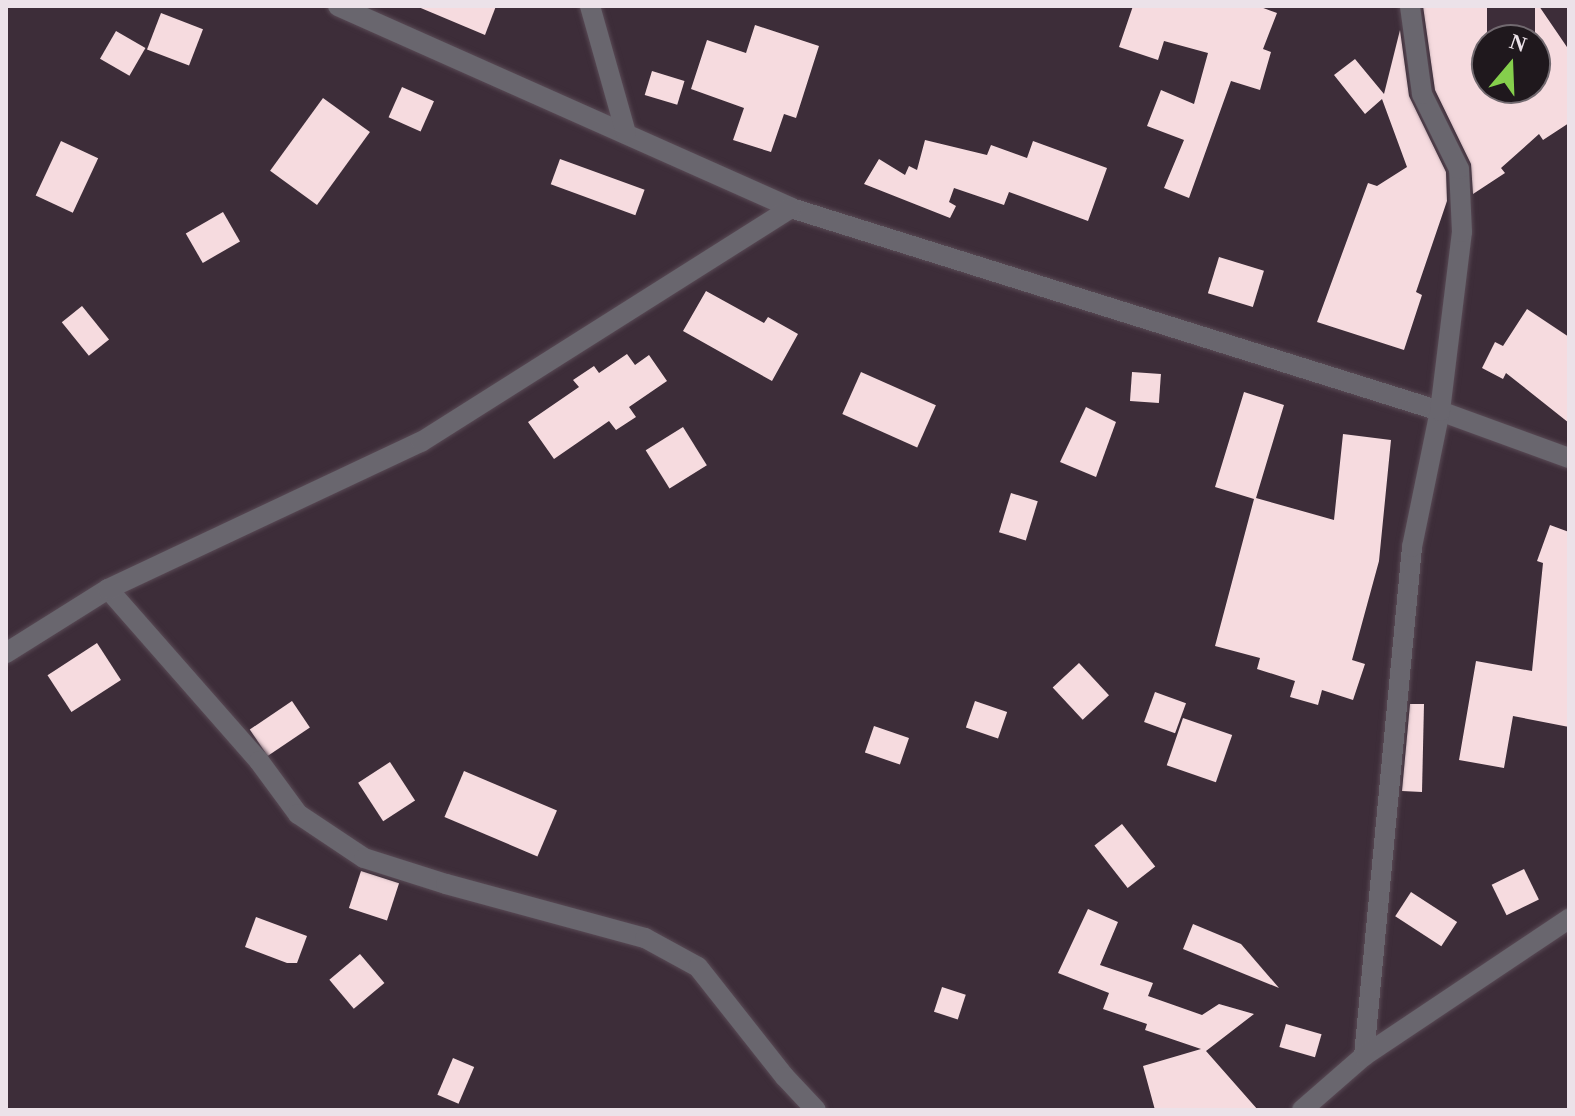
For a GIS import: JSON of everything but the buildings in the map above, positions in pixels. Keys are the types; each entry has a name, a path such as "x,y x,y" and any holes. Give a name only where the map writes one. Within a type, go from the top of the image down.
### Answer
{"street":[{"path":"338,6 791,208 1440,411 1569,458"},
{"path":"590,6 626,133"},
{"path":"1364,1056 1412,547 1440,411 1462,232 1459,169 1422,94 1410,6"},
{"path":"6,653 108,589 421,442 791,208"},
{"path":"108,589 259,761 298,814 364,858 446,884 645,938 698,967 785,1077 816,1110"},
{"path":"1302,1110 1364,1056 1569,919"}]}
